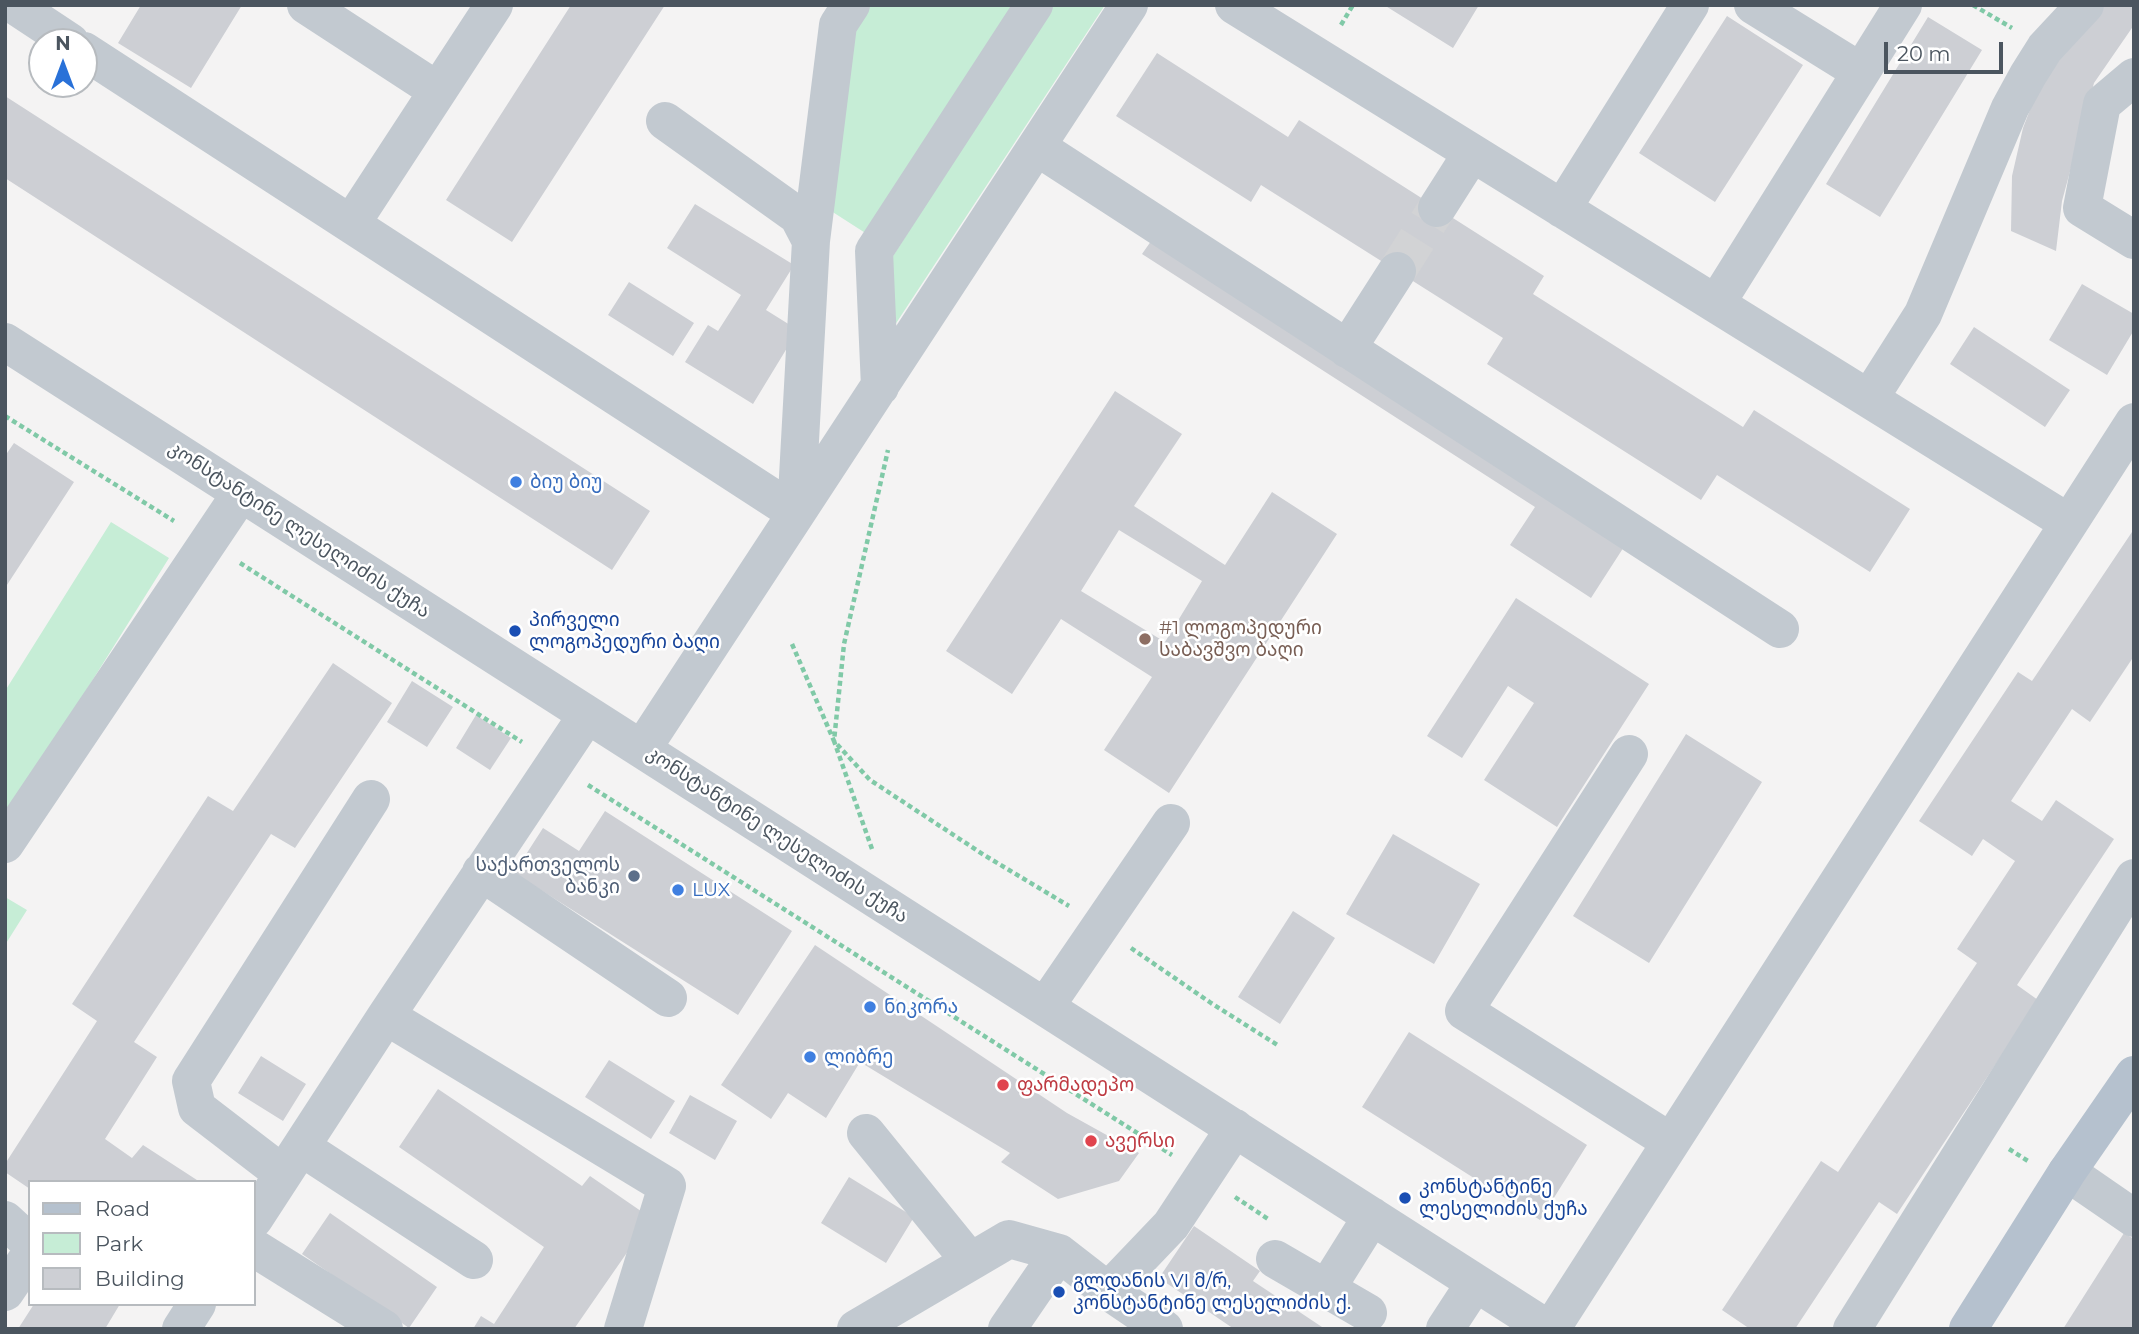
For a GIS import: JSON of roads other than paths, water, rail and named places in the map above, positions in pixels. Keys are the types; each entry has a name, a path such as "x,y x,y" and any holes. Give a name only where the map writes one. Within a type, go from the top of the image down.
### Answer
{"main road":[{"path":"1968,1329 2067,1172 2134,1075"}],"street":[{"path":"14,5 49,28"},
{"path":"306,5 438,91"},
{"path":"351,224 495,5"},
{"path":"796,513 811,241 838,25 851,5"},
{"path":"880,387 874,251 1034,5"},
{"path":"642,749 1129,5"},
{"path":"1234,5 2069,523"},
{"path":"1562,209 1690,5"},
{"path":"1753,5 1861,72"},
{"path":"1716,304 1903,5"},
{"path":"1869,399 1923,314 2010,108 2028,75 2045,48 2085,5"},
{"path":"98,60 796,513"},
{"path":"2134,77 2102,104 2082,208 2134,240"},
{"path":"665,121 798,216 811,241"},
{"path":"1037,147 1780,629"},
{"path":"1437,208 1472,153"},
{"path":"1347,349 1397,271"},
{"name":"კონსტანტინე ლესელიძის ქუჩა","path":"5,342 1549,1329"},
{"path":"1549,1329 2134,422"},
{"path":"5,844 241,493"},
{"path":"256,1216 587,715"},
{"path":"1629,754 1464,1010 1671,1142"},
{"path":"371,799 191,1081 197,1108 474,1260"},
{"path":"1045,1007 1171,823"},
{"path":"481,873 668,998"},
{"path":"1852,1329 2134,878"},
{"path":"386,1016 667,1186 623,1329"},
{"path":"1108,1290 1171,1225 1235,1128"},
{"path":"866,1133 970,1261"},
{"path":"2067,1172 2134,1217"},
{"path":"1328,1288 1372,1216"},
{"path":"5,1220 28,1240"},
{"path":"856,1329 1009,1239 1059,1253 1164,1329"},
{"path":"256,1249 384,1329"},
{"path":"1007,1329 1059,1253"},
{"path":"5,1292 28,1258"},
{"path":"1275,1259 1368,1313"},
{"path":"1445,1329 1475,1283"},
{"path":"181,1329 196,1306"}],"tunnel":[{"path":"1397,271 1437,208"}],"place":[{"name":"ბიუ ბიუ","path":"516,482"},
{"name":"პირველი ლოგოპედური ბაღი","path":"515,631"},
{"name":"#1 ლოგოპედური საბავშვო ბაღი","path":"1145,639"},
{"name":"საქართველოს ბანკი","path":"634,876"},
{"name":"LUX","path":"678,890"},
{"name":"ნიკორა","path":"870,1007"},
{"name":"ლიბრე","path":"810,1057"},
{"name":"ფარმადეპო","path":"1003,1085"},
{"name":"ავერსი","path":"1091,1141"},
{"name":"კონსტანტინე ლესელიძის ქუჩა","path":"1405,1198"},
{"name":"გლდანის VI მ/რ, კონსტანტინე ლესელიძის ქ.","path":"1059,1292"}]}
